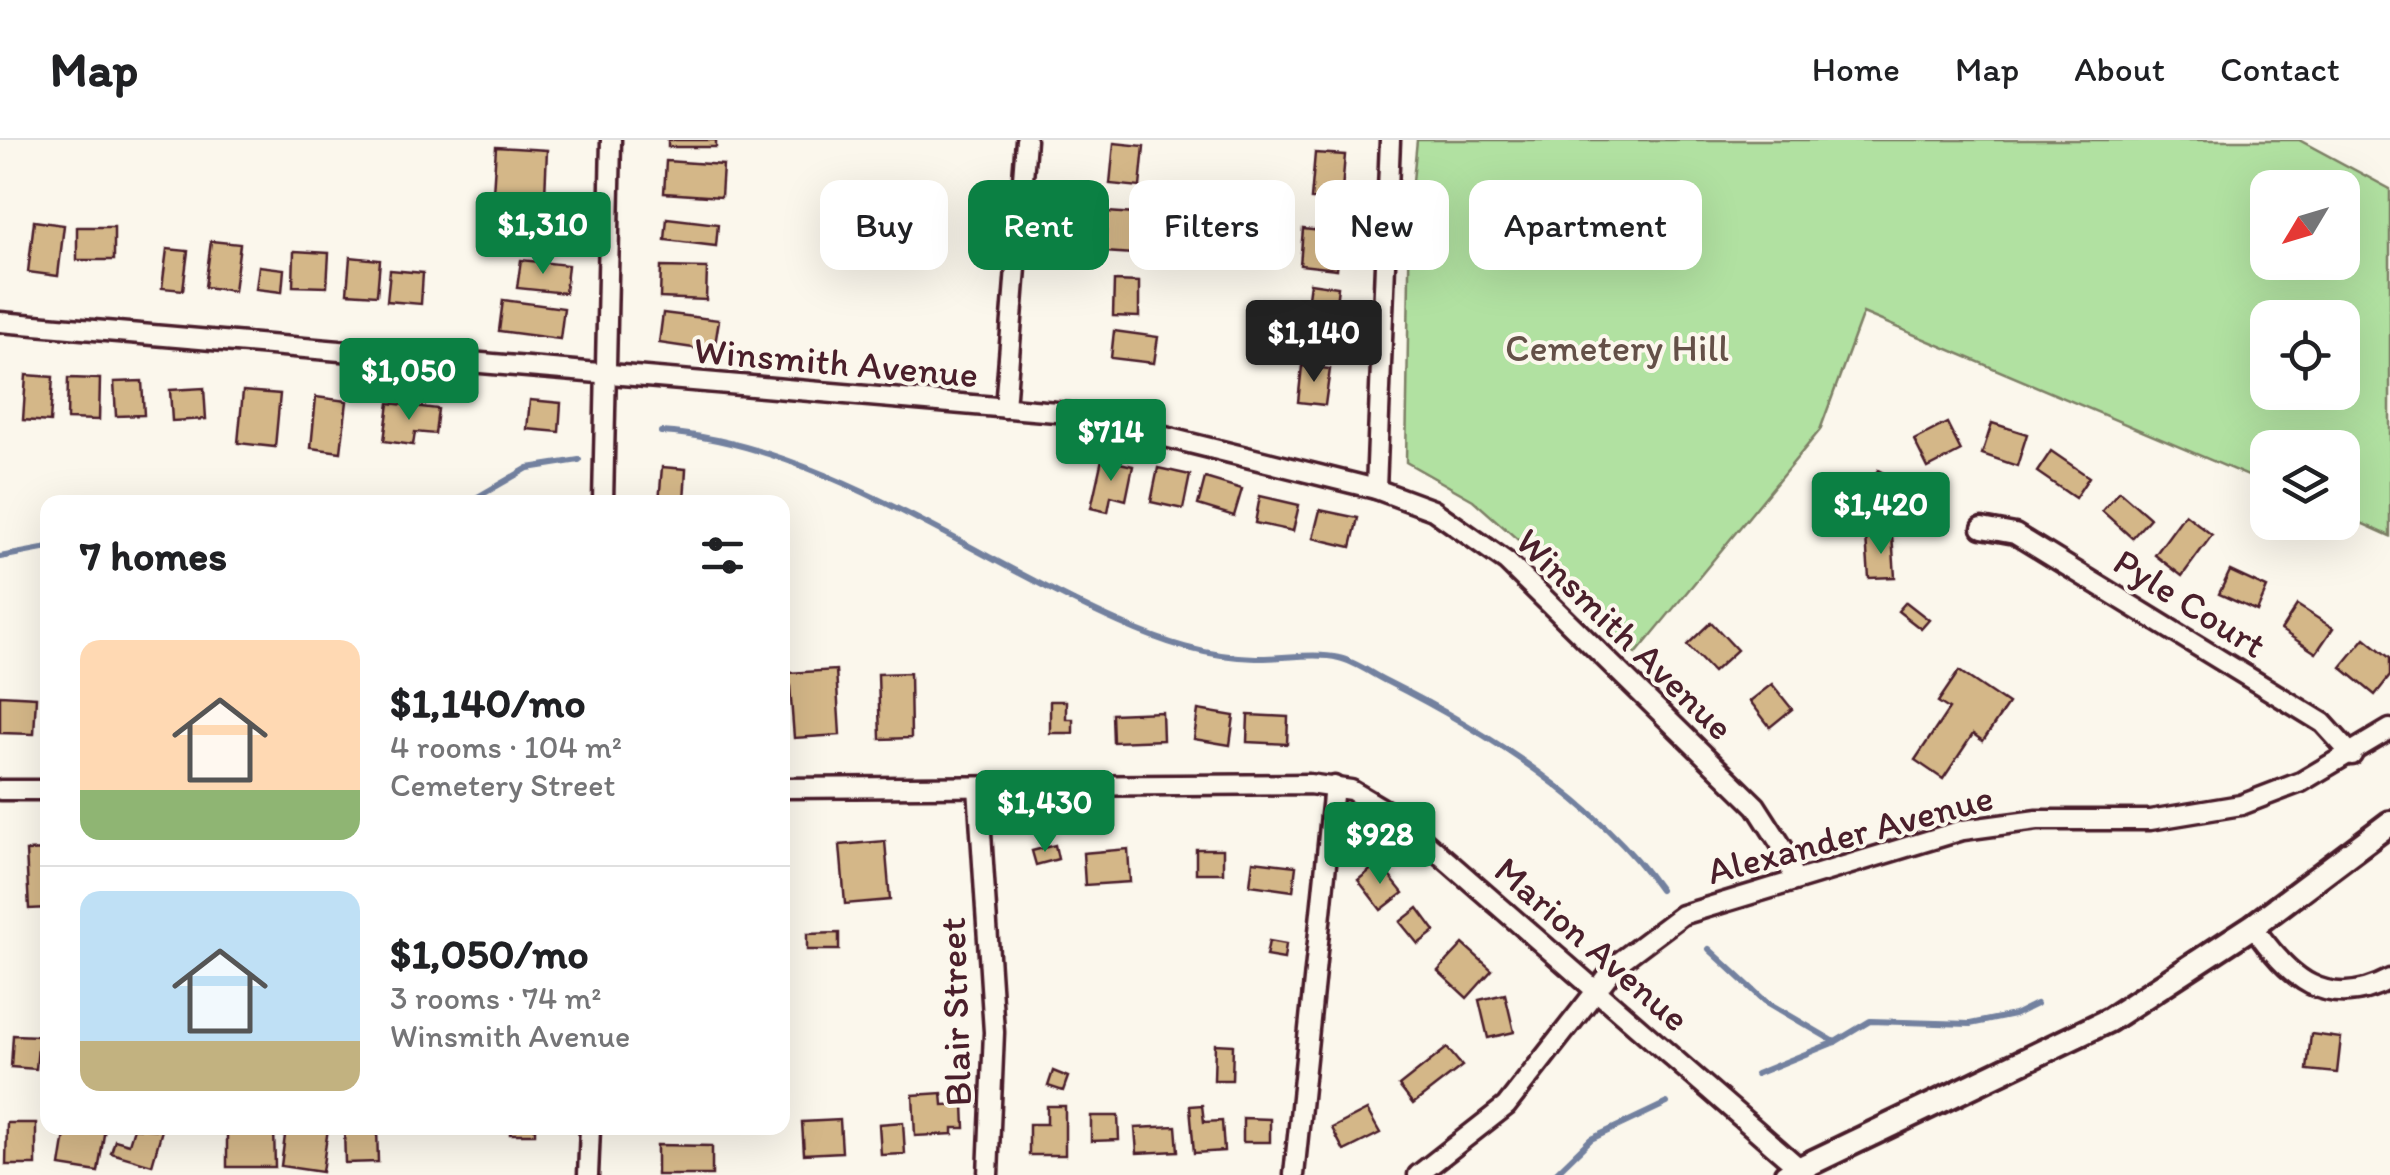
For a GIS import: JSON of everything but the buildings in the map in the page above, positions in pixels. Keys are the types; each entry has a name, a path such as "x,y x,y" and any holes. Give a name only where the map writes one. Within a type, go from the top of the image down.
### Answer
{"street":[{"path":"604,495 611,140"},
{"path":"1005,408 1026,140"},
{"path":"1376,489 1390,140"},
{"name":"Winsmith Avenue","path":"0,322 1100,418 1376,489 1433,510 1507,562 1756,806 1772,827 1794,879"},
{"name":"Pyle Court","path":"1982,528 2015,534 2323,723 2352,755"},
{"name":"Alexander Avenue","path":"1418,1175 1506,1106 1596,990 1638,945 1682,915 1927,838 2000,824 2150,820 2226,808 2284,790 2352,755 2390,729"},
{"path":"1294,1175 1334,786"},
{"name":"Marion Avenue","path":"790,788 1334,786 1368,797 1398,818 1596,990 1797,1172"},
{"name":"Blair Street","path":"978,787 994,1032 988,1175"},
{"path":"0,790 40,790"},
{"path":"1797,1172 2109,1020 2254,926 2390,823"},
{"path":"2254,926 2281,966 2307,983 2353,992 2390,978"},
{"path":"588,1175 590,1135"}],"green space":[{"name":"Cemetery Hill","path":"1417,140 2299,140 2355,170 2250,170 2250,280 2360,280 2360,173 2390,189 2390,536 2360,523 2360,430 2250,430 2250,477 1863,313 1820,430 1636,654 1568,584 1473,500 1406,462 1409,270 1449,270 1449,180 1413,180"}],"waterway":[{"path":"661,432 720,440 837,480 1064,596 1168,642 1238,657 1319,656 1351,662 1461,721 1536,770 1605,827 1660,890"},
{"path":"481,495 528,468 579,460"},
{"path":"0,557 40,550"},
{"path":"1709,949 1765,1001 1835,1042"},
{"path":"1756,1074 1835,1042 1870,1021 1970,1024 2014,1015 2036,1004"},
{"path":"1554,1175 1591,1139 1667,1103"}]}
